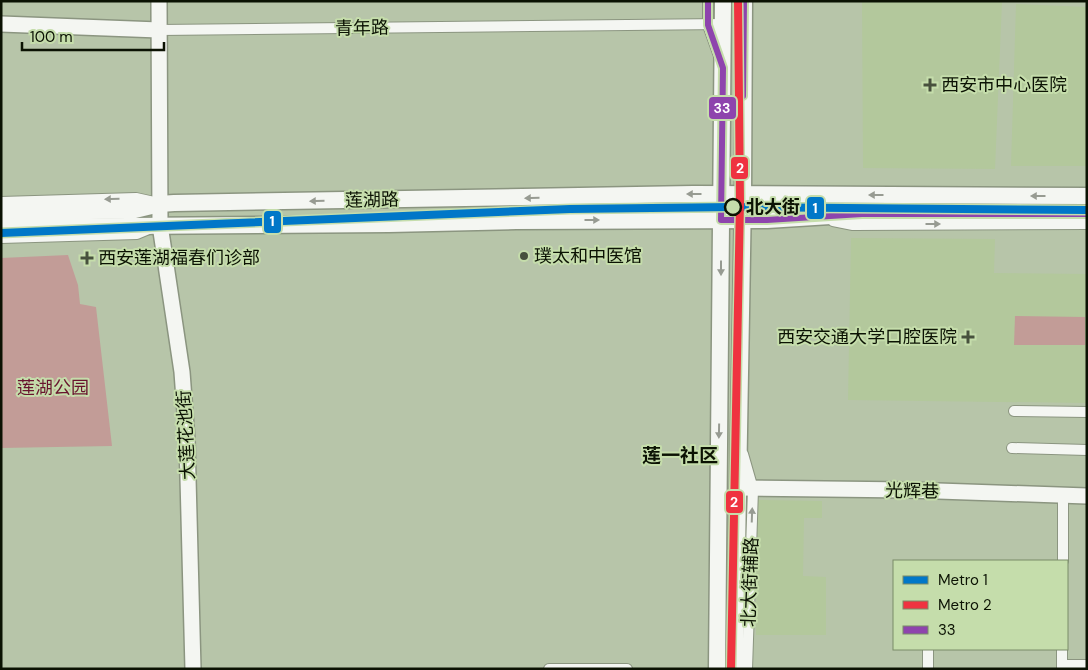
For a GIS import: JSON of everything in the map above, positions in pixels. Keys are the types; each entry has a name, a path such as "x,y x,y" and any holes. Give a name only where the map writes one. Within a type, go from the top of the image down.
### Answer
{"main road":[{"path":"717,669 723,68 715,24 723,1"},
{"path":"735,669 745,488 738,436 743,195 744,1"},
{"name":"莲湖路","path":"1,212 135,210 160,204 721,194 1084,195"},
{"name":"莲湖路","path":"1,227 742,220 952,213 1087,214"}],"street":[{"name":"大莲花池街","path":"159,1 160,225 182,372 187,440 193,669"},
{"path":"708,1 715,24"},
{"name":"青年路","path":"1,24 159,30 715,24"},
{"path":"1,202 136,198 160,204"},
{"path":"815,217 853,225 1087,224"},
{"path":"1,238 137,234 160,225"},
{"path":"1014,411 1087,412"},
{"path":"1012,448 1087,450"},
{"path":"711,669 712,494 718,460"},
{"name":"光辉巷","path":"745,488 909,490 1087,496"},
{"name":"北大街辅路","path":"745,488 747,669"},
{"path":"1063,496 1063,560"},
{"path":"928,650 928,669"},
{"path":"1062,650 1062,667 1087,665"},
{"path":"549,669 627,669"}],"shaded area":[{"name":"西安市中心医院","path":"862,1 1002,1 995,169 863,168"},
{"path":"1016,4 1087,7 1087,166 1011,166"},
{"name":"西安交通大学口腔医院","path":"851,238 995,239 994,273 1087,274 1087,403 848,400"},
{"path":"757,500 822,501 822,518 804,518 803,576 826,577 826,635 756,635"}],"green space":[{"name":"莲湖公园","path":"68,255 78,285 80,304 96,307 112,446 1,448 1,258"},
{"path":"1015,316 1085,317 1085,345 1014,345"}],"metro line":[{"name":"2","path":"731,669 740,202 738,1"},
{"name":"1","path":"1,233 570,209 733,207 1087,210"}],"transit line":[{"name":"33","path":"708,1 708,25 723,68 721,220 767,220 862,214 1087,214"},
{"name":"33","path":"743,96 744,1"}],"place":[{"name":"西安市中心医院","path":"930,85"},
{"name":"北大街","path":"733,207"},
{"name":"璞太和中医馆","path":"524,256"},
{"name":"西安莲湖福春们诊部","path":"87,258"},
{"name":"西安交通大学口腔医院","path":"968,337"}],"district":[{"name":"莲一社区","path":"680,455"}]}
